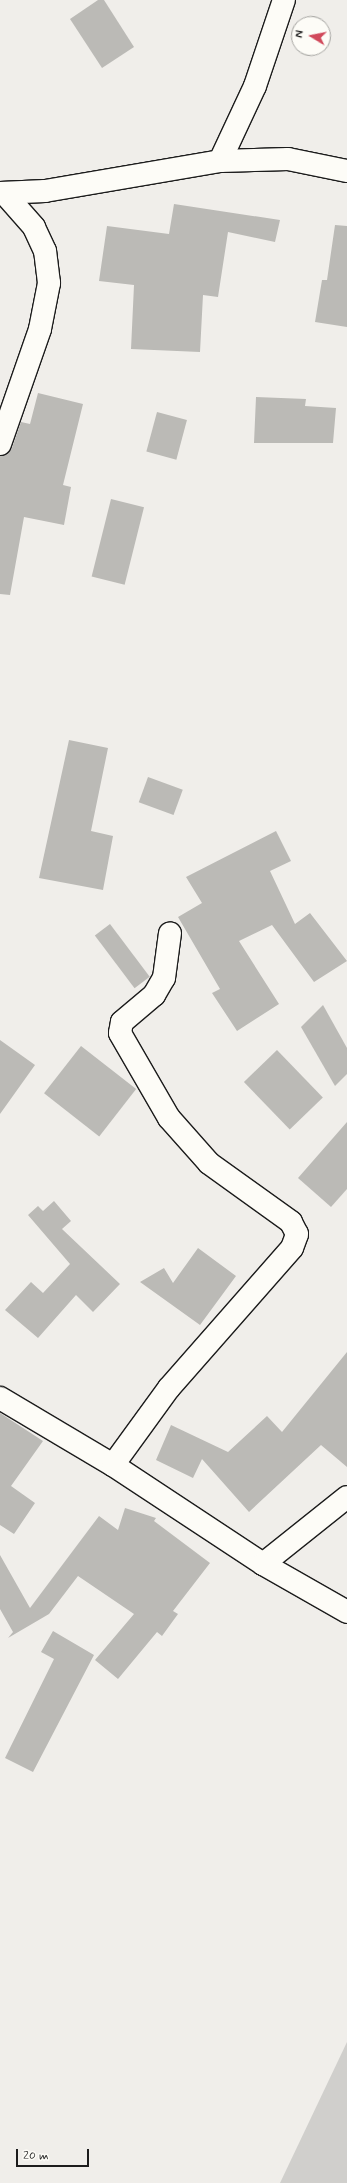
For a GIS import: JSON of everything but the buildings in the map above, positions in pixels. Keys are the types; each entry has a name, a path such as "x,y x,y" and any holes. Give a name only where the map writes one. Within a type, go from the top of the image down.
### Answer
{"street":[{"path":"220,161 255,86 284,0"},
{"path":"2,193 45,191 220,161 288,159 347,171"},
{"path":"0,444 40,329 49,283 45,250 34,227 2,193"},
{"path":"113,1465 169,1388 292,1248 297,1234 291,1222 209,1162 169,1118 120,1033 122,1022 154,995 164,978 170,932"},
{"path":"0,1398 113,1465 263,1564 347,1612"},
{"path":"263,1564 347,1497"}],"shaded area":[{"path":"347,2042 347,2183 280,2183"}]}
